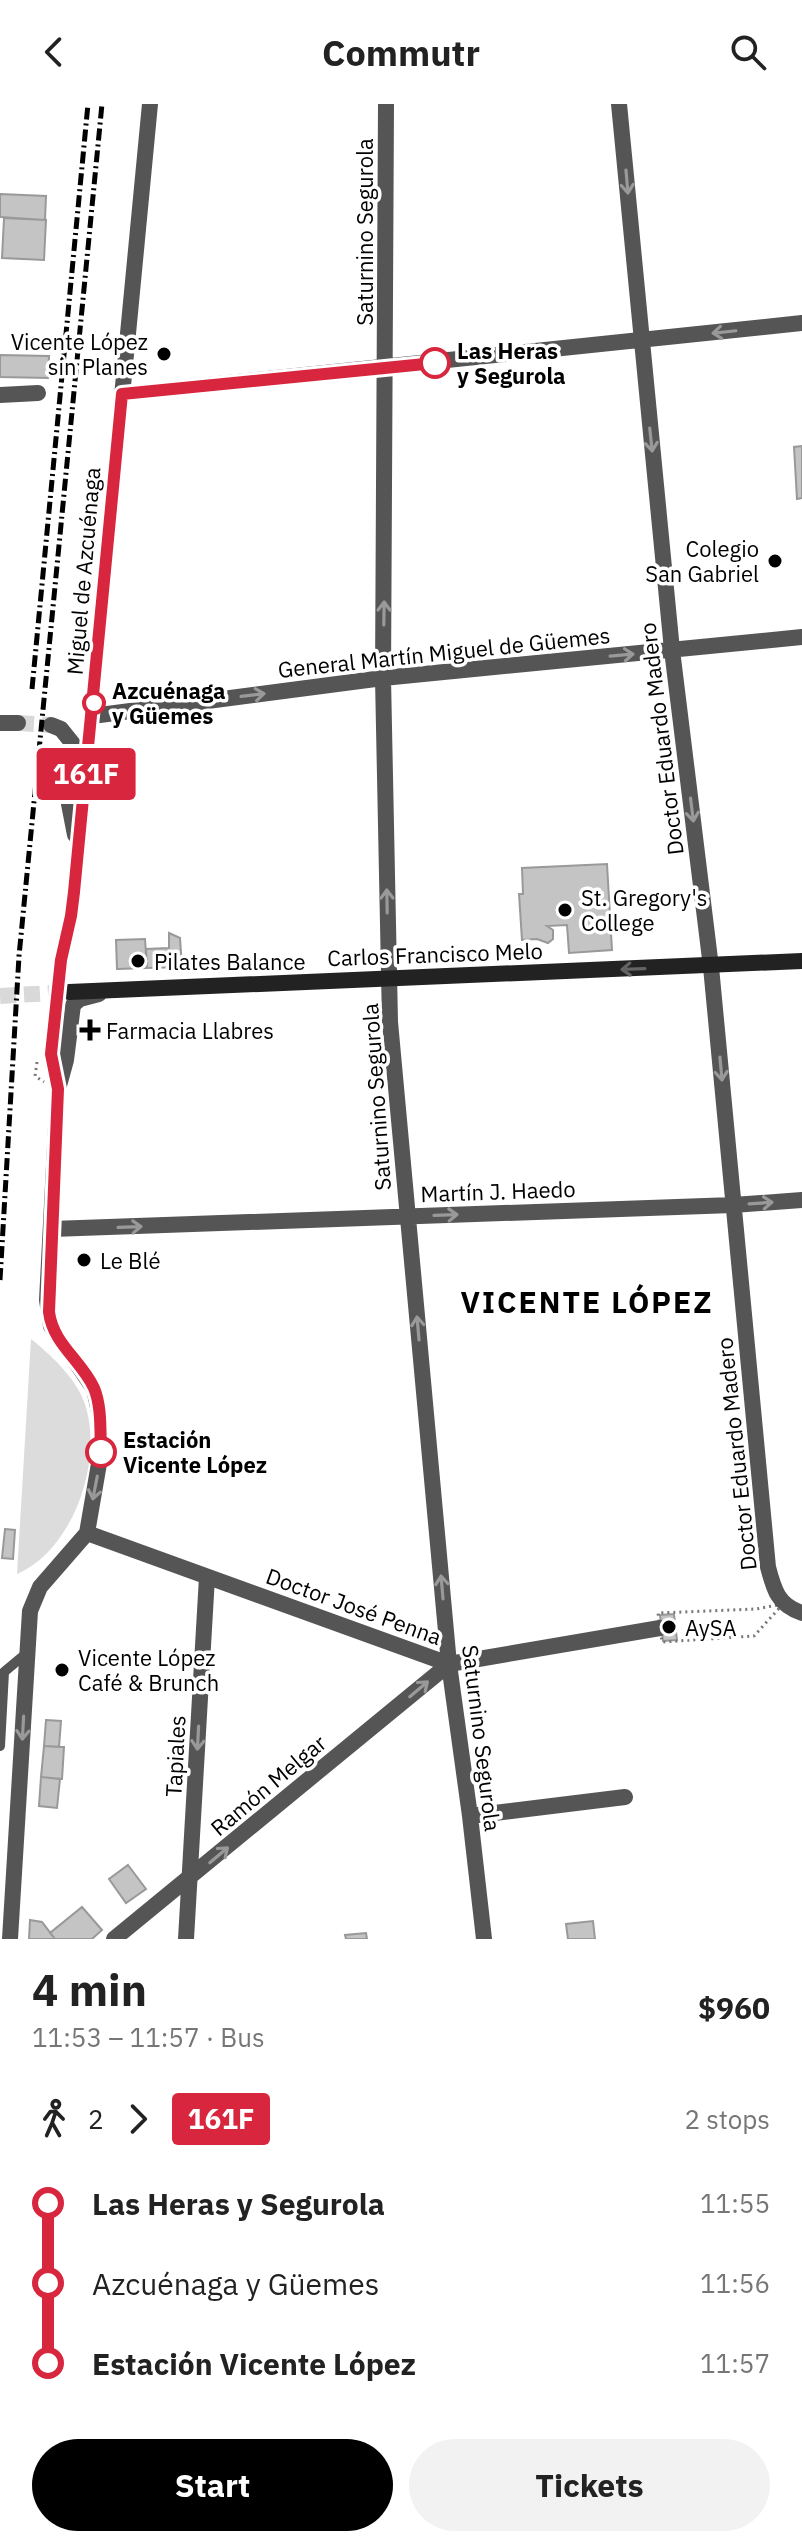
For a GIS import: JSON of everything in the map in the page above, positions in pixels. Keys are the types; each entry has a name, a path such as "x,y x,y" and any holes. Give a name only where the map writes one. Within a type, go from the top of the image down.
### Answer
{"street":[{"name":"Miguel de Azcuénaga","path":"58,1089 44,1054 71,916 79,845 150,104"},
{"name":"Saturnino Segurola","path":"386,104 383,678 390,1022 449,1664 484,1939"},
{"name":"Doctor Eduardo Madero","path":"619,104 672,650 711,967 768,1567 773,1586 783,1604"},
{"path":"122,394 802,323"},
{"path":"0,395 38,393"},
{"name":"General Martín Miguel de Güemes","path":"92,716 383,678 802,637"},
{"path":"0,723 18,723"},
{"path":"51,725 61,729 73,744 69,804 72,828 79,845"},
{"name":"Carlos Francisco Melo","path":"69,992 802,961"},
{"name":"Miguel de Azcuénaga","path":"87,1533 99,1471 100,1416 94,1389 51,1326 47,1300 58,1089 66,1060 73,1005 80,999 108,992"},
{"name":"Martín J. Haedo","path":"52,1229 802,1200"},
{"path":"10,1939 30,1611 40,1587 87,1533"},
{"name":"Doctor José Penna","path":"87,1533 449,1664 660,1628"},
{"name":"Tapiales","path":"186,1939 207,1577"},
{"path":"783,1604 802,1613"},
{"name":"Ramón Melgar","path":"114,1939 449,1664"},
{"path":"470,1816 625,1797"}],"lane":[{"path":"0,1746 4,1672 28,1652"}],"path":[{"path":"44,1054 35,1076 58,1089"},
{"path":"783,1604 754,1636 662,1642 658,1613 756,1609 783,1604"}],"shaded area":[{"path":"31,1339 61,1366 79,1390 89,1422 90,1447 80,1499 69,1523 55,1545 37,1562 17,1574"}],"building":[{"path":"0,194 46,196 45,220 0,217"},
{"path":"4,218 46,220 44,260 2,258"},
{"path":"0,355 49,356 48,378 0,377"},
{"path":"802,446 802,498 797,499 794,447"},
{"name":"St. Gregory's College","path":"607,864 612,950 569,953 567,925 547,926 553,930 553,939 548,943 537,939 522,940 519,894 523,894 522,868"},
{"path":"169,933 180,938 182,967 147,968 146,949 169,948"},
{"path":"145,939 147,968 117,969 116,940"},
{"path":"5,1529 15,1530 13,1559 2,1558"},
{"name":"AySA","path":"674,1614 677,1640 663,1641 660,1615"},
{"path":"46,1720 61,1721 59,1747 44,1746"},
{"path":"44,1746 64,1747 62,1779 41,1777"},
{"path":"41,1777 60,1779 57,1808 39,1806"},
{"path":"128,1865 146,1889 126,1903 109,1879"},
{"path":"82,1907 102,1930 92,1939 55,1939 50,1933"},
{"path":"30,1920 42,1922 55,1939 29,1939"},
{"path":"593,1921 595,1939 568,1939 566,1924"},
{"path":"366,1933 367,1939 346,1939 345,1935"}],"tunnel":[{"path":"18,723 51,725"},
{"path":"0,996 69,992"}],"railway":[{"path":"32,689 88,104"},
{"path":"0,1280 19,956 102,104"}],"bus line":[{"name":"161F","path":"101,1452 100,1416 94,1389 51,1326 47,1300 58,1089 51,1054 61,960 74,892 122,394 435,363"}],"place":[{"name":"Vicente López sin Planes","path":"164,354"},
{"name":"Las Heras y Segurola","path":"435,363"},
{"name":"Colegio San Gabriel","path":"775,561"},
{"name":"Azcuénaga y Güemes","path":"94,703"},
{"name":"St. Gregory's College","path":"565,910"},
{"name":"Pilates Balance","path":"138,961"},
{"name":"Farmacia Llabres","path":"90,1030"},
{"name":"Le Blé","path":"84,1260"},
{"name":"Estación Vicente López","path":"101,1452"},
{"name":"AySA","path":"669,1627"},
{"name":"Vicente López Café & Brunch","path":"62,1670"}],"district":[{"name":"VICENTE LÓPEZ","path":"587,1301"}]}
